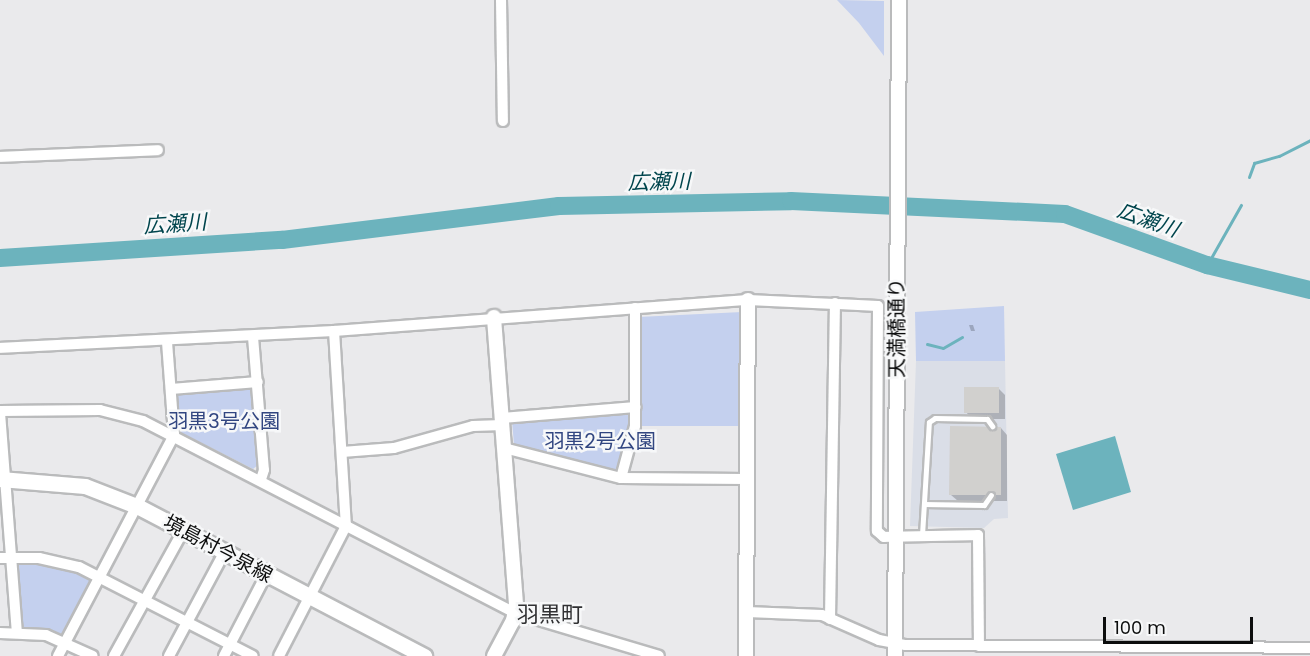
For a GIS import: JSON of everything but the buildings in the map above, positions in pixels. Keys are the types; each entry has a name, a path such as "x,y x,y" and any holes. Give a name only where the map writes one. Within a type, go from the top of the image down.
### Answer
{"main road":[{"name":"境島村今泉線","path":"3,478 85,486 139,507 424,656"}],"street":[{"path":"501,0 503,121"},
{"name":"天満橋通り","path":"895,650 899,0"},
{"path":"0,157 158,150"},
{"path":"746,656 748,300"},
{"path":"0,348 253,337 494,317 748,300 878,306 878,531 884,537 978,535 979,646"},
{"path":"830,619 835,303"},
{"path":"621,478 636,426 635,308"},
{"path":"494,317 515,613 494,656"},
{"path":"279,656 346,526 334,331"},
{"path":"253,337 264,470 261,479"},
{"path":"58,656 139,507 174,435 167,341"},
{"path":"171,389 258,382"},
{"path":"342,452 394,448 473,426 502,421 636,408"},
{"path":"18,632 13,557 3,478 0,412 100,410 143,420 174,435 515,613 642,654 658,656"},
{"path":"504,448 621,478 746,479"},
{"path":"114,656 183,531"},
{"path":"169,656 224,553"},
{"path":"0,558 57,560 100,577 188,620 253,656"},
{"path":"224,656 266,575"},
{"path":"747,612 822,615 895,650 979,646 1079,651 1257,652 1310,648"},
{"path":"0,633 18,632 65,641 93,656"}],"lane":[{"path":"922,535 929,422 944,418 987,419 993,426"},
{"path":"924,504 984,505 991,495"}],"shaded area":[{"path":"916,361 1005,361 1008,518 994,519 984,528 910,526"},
{"path":"1115,436 1131,492 1073,510 1056,454"}],"green space":[{"path":"837,0 884,1 884,56 859,23"},
{"path":"1004,306 1005,361 916,361 915,312"},
{"path":"742,312 741,426 639,426 638,317"},
{"name":"羽黒3号公園","path":"249,387 253,392 258,465 253,469 178,431 176,397 180,393"},
{"name":"羽黒2号公園","path":"627,414 632,421 619,467 612,471 514,444 512,421"},
{"path":"22,561 59,565 88,576 92,582 64,634 25,629 20,622 16,566"}],"waterway":[{"path":"1249,177 1254,163 1279,156 1310,140"},
{"name":"広瀬川","path":"0,258 282,240 559,206 791,201 1065,214 1207,265 1310,290"},
{"path":"1207,265 1241,205"},
{"path":"927,344 943,348 962,337"}],"district":[{"name":"羽黒町","path":"550,615"}]}
